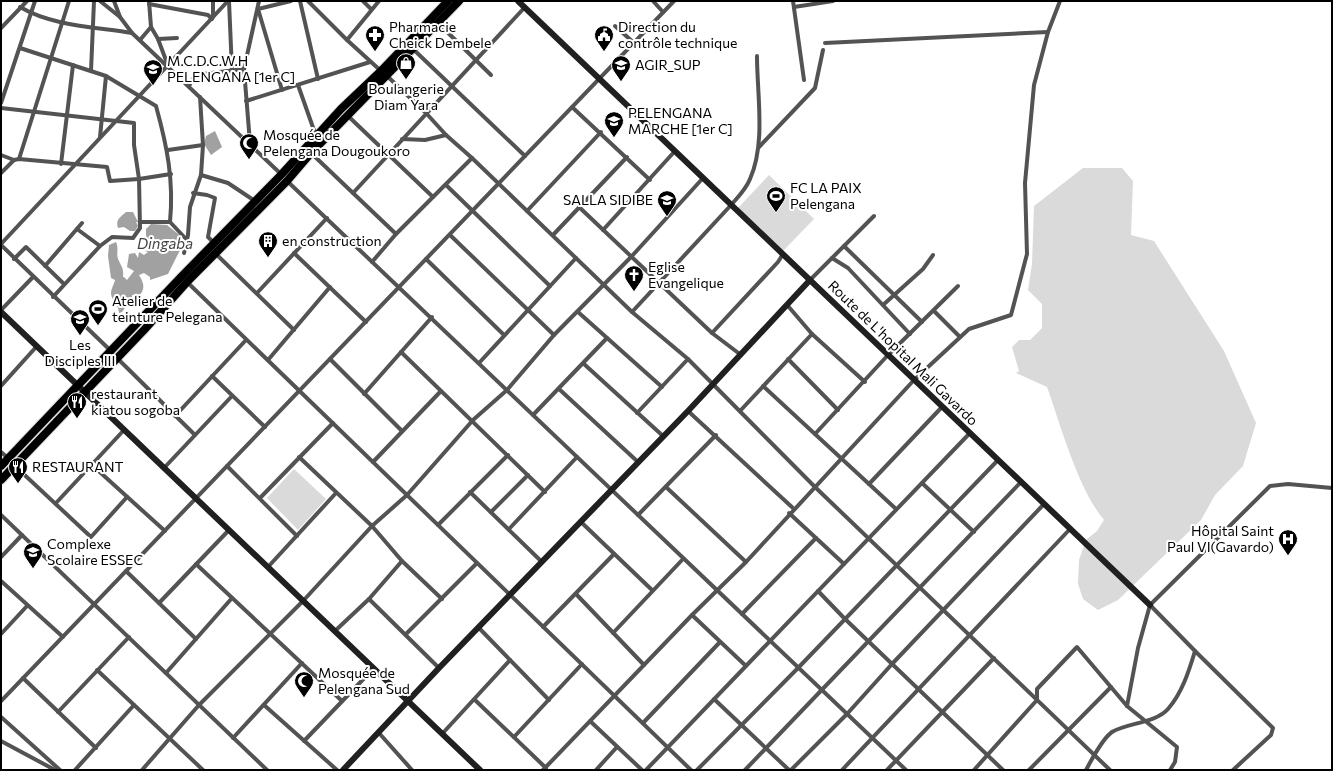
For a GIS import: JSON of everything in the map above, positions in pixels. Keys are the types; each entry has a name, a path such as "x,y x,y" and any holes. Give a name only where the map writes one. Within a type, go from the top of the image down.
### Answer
{"highway":[{"path":"1,480 144,330 214,243 256,201 284,178 348,116 448,1"},
{"path":"1,466 184,279 215,253 284,178 316,136 413,49 459,1"}],"street":[{"path":"1,28 27,1"},
{"path":"1,103 35,1"},
{"path":"19,159 69,1"},
{"path":"91,71 94,1"},
{"path":"100,1 120,18 132,33 168,65 284,178 432,317 683,559 906,770"},
{"path":"114,1 120,18"},
{"path":"213,1 213,18"},
{"path":"112,351 53,297 14,259 1,244 228,1"},
{"path":"228,1 232,71"},
{"path":"250,144 244,69 259,1"},
{"path":"258,9 291,1"},
{"path":"300,1 318,79"},
{"path":"308,1 632,312 688,359 815,487 1110,770"},
{"path":"363,1 371,9"},
{"path":"347,40 379,1"},
{"name":"Route de L'hopital Mali Gavardo","path":"518,1 732,204 941,408 998,460 1150,605"},
{"path":"653,1 663,12"},
{"path":"1,700 499,184 598,78 674,1"},
{"path":"793,1 804,80"},
{"path":"794,7 833,1"},
{"path":"474,700 514,737 544,769 692,615 746,562 914,380 960,337 973,327 1011,315 1027,254 1025,183 1034,85 1048,32 1060,1"},
{"path":"168,65 158,39 151,27 149,2 208,15 213,18"},
{"path":"20,7 31,13 63,22 132,33"},
{"path":"353,193 426,113 453,87 525,7"},
{"path":"258,9 282,90"},
{"path":"438,23 491,75"},
{"path":"615,26 633,42"},
{"path":"140,40 151,27"},
{"path":"825,43 1048,32"},
{"path":"158,39 177,38"},
{"path":"20,48 106,76 156,106 168,150 171,174 172,198 170,222"},
{"path":"413,49 525,156"},
{"path":"756,150 815,88 823,50"},
{"path":"632,312 732,204 744,189 750,178 756,150 760,140 757,56"},
{"path":"246,101 370,62"},
{"path":"61,164 73,65"},
{"path":"189,86 195,75 244,69"},
{"path":"100,137 106,76"},
{"path":"298,85 316,136"},
{"path":"184,253 187,240 190,206 201,175 203,146 200,97"},
{"path":"572,107 601,132 650,180"},
{"path":"1,108 134,123 134,145 139,179 140,228 133,238 112,237 100,246 53,297"},
{"path":"348,116 433,198"},
{"path":"527,211 601,132"},
{"path":"402,139 425,140 446,135"},
{"path":"168,150 203,146"},
{"path":"603,230 675,151"},
{"path":"311,153 396,234"},
{"path":"1,155 14,160 19,159 107,167 110,181 139,179 171,174"},
{"path":"553,235 627,157"},
{"path":"372,262 396,234 472,158"},
{"path":"1,173 14,160"},
{"path":"201,175 228,183 256,201"},
{"path":"142,770 199,705 269,633 303,601 372,526 407,495 473,420 507,390 554,335 604,285 703,178"},
{"path":"446,185 474,210 550,286"},
{"path":"194,193 215,198 208,237 214,243"},
{"path":"579,207 712,333 741,355"},
{"path":"343,770 408,700 688,411 712,384 788,306 810,280 874,216"},
{"path":"258,293 327,218"},
{"path":"140,222 170,222 187,240"},
{"path":"45,266 82,223"},
{"path":"77,229 100,246"},
{"path":"450,235 554,335"},
{"path":"844,246 922,322"},
{"path":"14,259 26,247 64,284"},
{"path":"215,253 258,293 294,330"},
{"path":"294,253 366,322"},
{"path":"712,333 778,262 783,254"},
{"path":"883,305 923,269 933,255"},
{"path":"479,363 576,258"},
{"path":"832,258 848,268 910,334"},
{"path":"426,259 504,335"},
{"path":"33,277 2,314 86,392 303,601 336,630 480,770"},
{"path":"184,279 691,770"},
{"path":"815,434 865,382 888,355 958,286"},
{"path":"268,360 330,287"},
{"path":"788,306 812,334 865,382"},
{"path":"934,311 960,337"},
{"path":"578,312 662,387"},
{"path":"364,394 432,317"},
{"path":"740,411 812,334"},
{"path":"533,415 584,364 607,338"},
{"path":"174,416 246,340"},
{"path":"1,386 37,346"},
{"path":"401,352 473,420 545,492"},
{"path":"117,358 194,435"},
{"path":"330,359 402,431"},
{"path":"637,413 688,359"},
{"path":"788,360 838,410"},
{"path":"584,364 663,436"},
{"path":"212,376 265,427"},
{"path":"763,386 896,509"},
{"path":"559,389 638,462"},
{"path":"373,462 441,391"},
{"path":"164,468 232,396"},
{"path":"869,484 941,408"},
{"path":"688,411 716,435 794,509"},
{"path":"260,498 333,423"},
{"path":"56,503 124,430"},
{"path":"646,770 969,434"},
{"path":"638,515 716,435"},
{"path":"1,452 8,459"},
{"path":"438,525 508,456"},
{"path":"299,457 372,526 402,561 442,599"},
{"path":"509,529 578,457"},
{"path":"696,770 798,668 844,618 998,460"},
{"path":"92,465 165,531"},
{"path":"15,466 91,537 127,497"},
{"path":"227,466 298,536"},
{"path":"492,512 528,475"},
{"path":"745,770 1021,482"},
{"path":"922,483 974,532"},
{"path":"1127,706 1140,638 1150,605 1270,486 1288,484 1332,488"},
{"path":"666,487 746,562"},
{"path":"470,492 542,562"},
{"path":"268,567 336,493"},
{"path":"714,698 790,770 847,714 892,664 1044,504"},
{"path":"789,514 844,564"},
{"path":"1,515 267,770"},
{"path":"581,522 652,590"},
{"path":"842,770 873,739 918,689 1070,529"},
{"path":"159,603 229,530"},
{"path":"1,557 22,535"},
{"path":"742,614 816,538"},
{"path":"543,627 614,554"},
{"path":"613,633 652,590 683,559"},
{"path":"336,630 369,599 402,561"},
{"path":"406,634 477,563"},
{"path":"196,564 342,701"},
{"path":"126,571 196,639"},
{"path":"1,581 63,637"},
{"path":"818,591 844,618 1003,770"},
{"path":"576,594 644,665"},
{"path":"166,673 232,598"},
{"path":"369,599 439,668"},
{"path":"1150,605 1273,728 1271,735 1233,770"},
{"path":"1,634 27,606"},
{"path":"692,615 746,666"},
{"path":"479,628 549,700"},
{"path":"58,712 129,637"},
{"path":"643,723 720,642"},
{"path":"974,770 1037,700 1036,689 1077,647 1127,706 1147,720 1177,747 1175,762 1170,770"},
{"path":"1086,770 1094,755 1112,732 1147,720 1167,710 1186,680 1195,651"},
{"path":"887,770 994,658"},
{"path":"442,734 510,660"},
{"path":"233,738 302,663"},
{"path":"514,737 582,664"},
{"path":"304,742 374,668"},
{"path":"97,670 202,770"},
{"path":"23,678 96,748"},
{"path":"1028,770 1111,687"},
{"path":"75,770 134,705"},
{"path":"264,705 337,770"},
{"path":"1,717 60,770"},
{"path":"590,721 642,770"},
{"path":"378,733 406,768 412,770"},
{"path":"1,741 55,770"},
{"path":"596,770 618,747"}],"shaded area":[{"path":"1083,168 1122,168 1133,181 1131,235 1154,241 1224,351 1256,423 1243,466 1215,495 1201,520 1118,600 1098,610 1083,599 1078,584 1079,560 1086,540 1097,531 1104,520 1086,492 1078,475 1047,387 1016,373 1019,371 1012,347 1019,340 1030,340 1042,328 1042,304 1028,290 1032,264 1034,206"},
{"name":"FC LA PAIX Pelengana","path":"769,175 814,219 783,251 738,208"},
{"path":"294,469 326,499 298,530 267,498"}],"water":[{"path":"215,131 222,147 211,155 204,144 206,136"},
{"path":"126,212 133,212 138,222 136,222 138,226 135,231 130,231 124,227 118,228 118,220"},
{"name":"Dingaba","path":"151,224 167,225 182,237 180,250 168,274 150,280 150,277 144,273 139,275 143,283 141,294 138,297 137,295 132,295 132,303 127,305 122,312 119,313 111,294 115,280 111,278 108,256 109,245 116,242 117,257 123,269 123,277 127,280 134,271 127,267 129,254 135,253 138,258 139,252 144,255 148,252 145,251 150,250 146,236 146,229"}],"place":[{"name":"Pharmacie Cheick Dembele","path":"375,52"},
{"name":"Direction du contrôle technique","path":"604,52"},
{"name":"Boulangerie Diam Yara","path":"406,80"},
{"name":"AGIR_SUP","path":"621,82"},
{"name":"M.C.D.C.W.H PELENGANA [1er C]","path":"153,86"},
{"name":"PELENGANA MARCHE [1er C]","path":"614,138"},
{"name":"Mosquée de Pelengana Dougoukoro","path":"249,160"},
{"name":"FC LA PAIX Pelengana","path":"776,213"},
{"name":"SALLA SIDIBE","path":"667,217"},
{"name":"en construction","path":"268,258"},
{"name":"Eglise Evangelique","path":"634,292"},
{"name":"Atelier de teinture Pelegana","path":"98,326"},
{"name":"Les Disciples III","path":"80,336"},
{"name":"restaurant kiatou sogoba","path":"77,419"},
{"name":"RESTAURANT","path":"18,484"},
{"name":"Hôpital Saint Paul VI(Gavardo)","path":"1288,556"},
{"name":"Complexe Scolaire ESSEC","path":"33,569"},
{"name":"Mosquée de Pelengana Sud","path":"304,698"}]}
